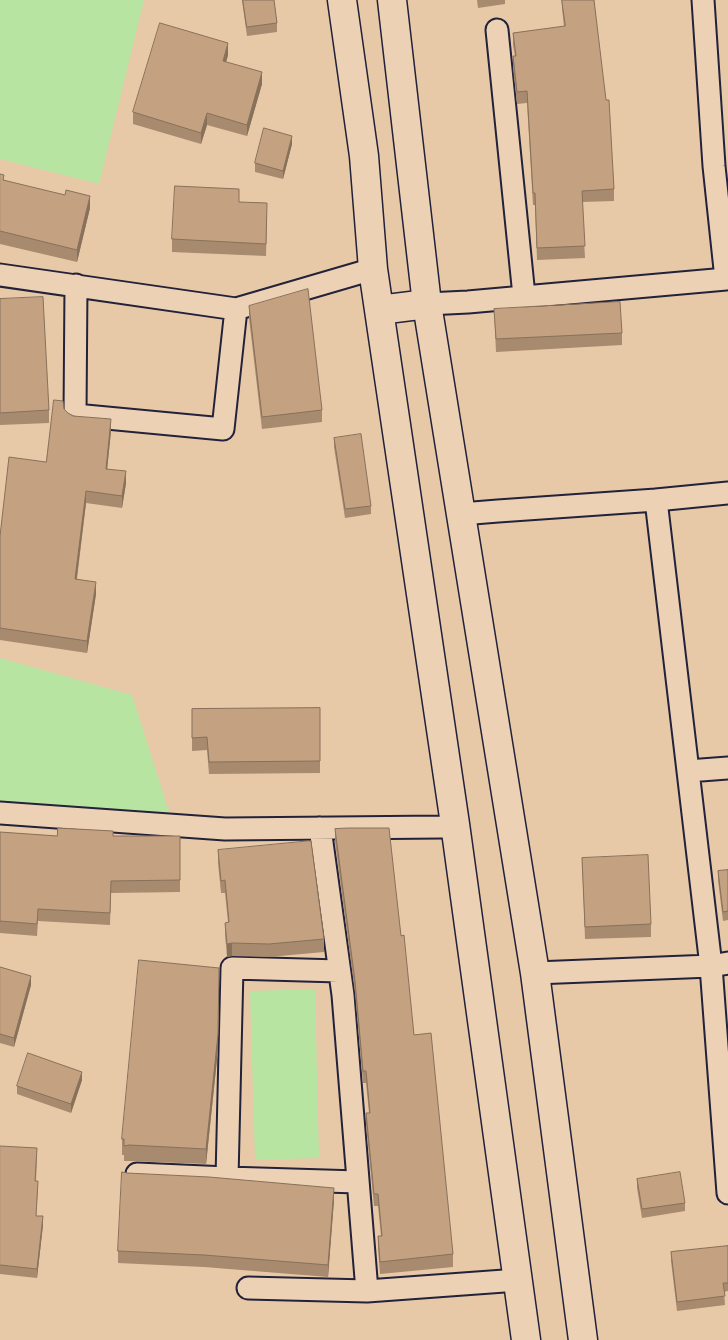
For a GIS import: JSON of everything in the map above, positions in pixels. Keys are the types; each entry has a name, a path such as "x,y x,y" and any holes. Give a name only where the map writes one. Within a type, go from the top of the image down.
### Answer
{"main road":[{"path":"342,0 364,156 379,310 455,824 526,1340"},
{"path":"392,0 426,304 535,974 583,1340"},
{"path":"379,310 426,304"}],"street":[{"path":"426,304 727,279 714,166 703,0"},
{"path":"497,30 524,296"},
{"path":"0,275 236,309 374,269"},
{"path":"76,285 75,415 223,429 236,309"},
{"path":"461,514 728,493"},
{"path":"656,500 688,771 719,965 728,1192"},
{"path":"688,771 728,768"},
{"path":"0,813 225,829 442,827 455,824"},
{"path":"320,828 344,1004 366,1291"},
{"path":"535,974 719,965"},
{"path":"227,1178 232,968 340,971"},
{"path":"128,1173 358,1182"},
{"path":"248,1288 366,1291 518,1280"}],"green space":[{"path":"0,0 144,0 99,184 0,159"},
{"path":"0,658 132,695 171,818 0,809"},
{"path":"315,989 319,1158 255,1160 250,991"}],"building":[{"path":"243,0 274,0 277,23 247,27"},
{"path":"562,0 594,0 606,100 609,100 614,189 582,191 585,246 537,248 535,193 533,193 527,91 517,92 513,56 516,56 513,33 565,26"},
{"path":"160,23 228,43 223,61 262,72 247,125 207,113 201,133 133,112"},
{"path":"264,128 292,136 283,171 255,163"},
{"path":"0,174 4,175 3,180 65,195 66,190 90,196 77,250 0,231"},
{"path":"175,186 239,189 239,202 267,203 266,244 172,239"},
{"path":"308,289 322,410 262,417 249,306"},
{"path":"43,297 49,410 0,413 0,299"},
{"path":"620,302 622,333 496,339 494,309"},
{"path":"54,400 63,401 64,409 73,416 111,419 106,469 126,471 122,496 86,491 75,579 96,582 87,641 0,628 0,536 9,457 46,462"},
{"path":"361,434 371,506 345,509 334,438"},
{"path":"320,708 320,761 209,762 207,737 192,738 192,709"},
{"path":"58,828 113,831 113,836 180,836 180,880 111,881 110,913 38,909 37,924 0,921 0,832 57,836"},
{"path":"389,828 401,936 404,935 414,1035 431,1033 453,1254 380,1262 378,1236 382,1236 378,1194 374,1194 366,1113 370,1113 366,1071 363,1071 355,981 335,829"},
{"path":"311,841 324,939 269,944 227,944 225,923 229,922 225,880 221,881 218,850"},
{"path":"648,855 651,924 585,927 582,858"},
{"path":"728,870 728,911 723,912 718,871"},
{"path":"139,960 219,968 218,1034 206,1149 124,1146 124,1139 122,1139"},
{"path":"0,967 31,976 14,1038 0,1034"},
{"path":"28,1053 82,1072 71,1104 17,1086"},
{"path":"0,1146 37,1148 35,1181 38,1181 36,1216 43,1216 37,1269 0,1265"},
{"path":"122,1172 209,1177 334,1188 328,1265 204,1255 118,1251"},
{"path":"680,1172 685,1203 642,1209 637,1179"},
{"path":"728,1246 728,1283 723,1283 725,1296 677,1302 671,1252"}]}
